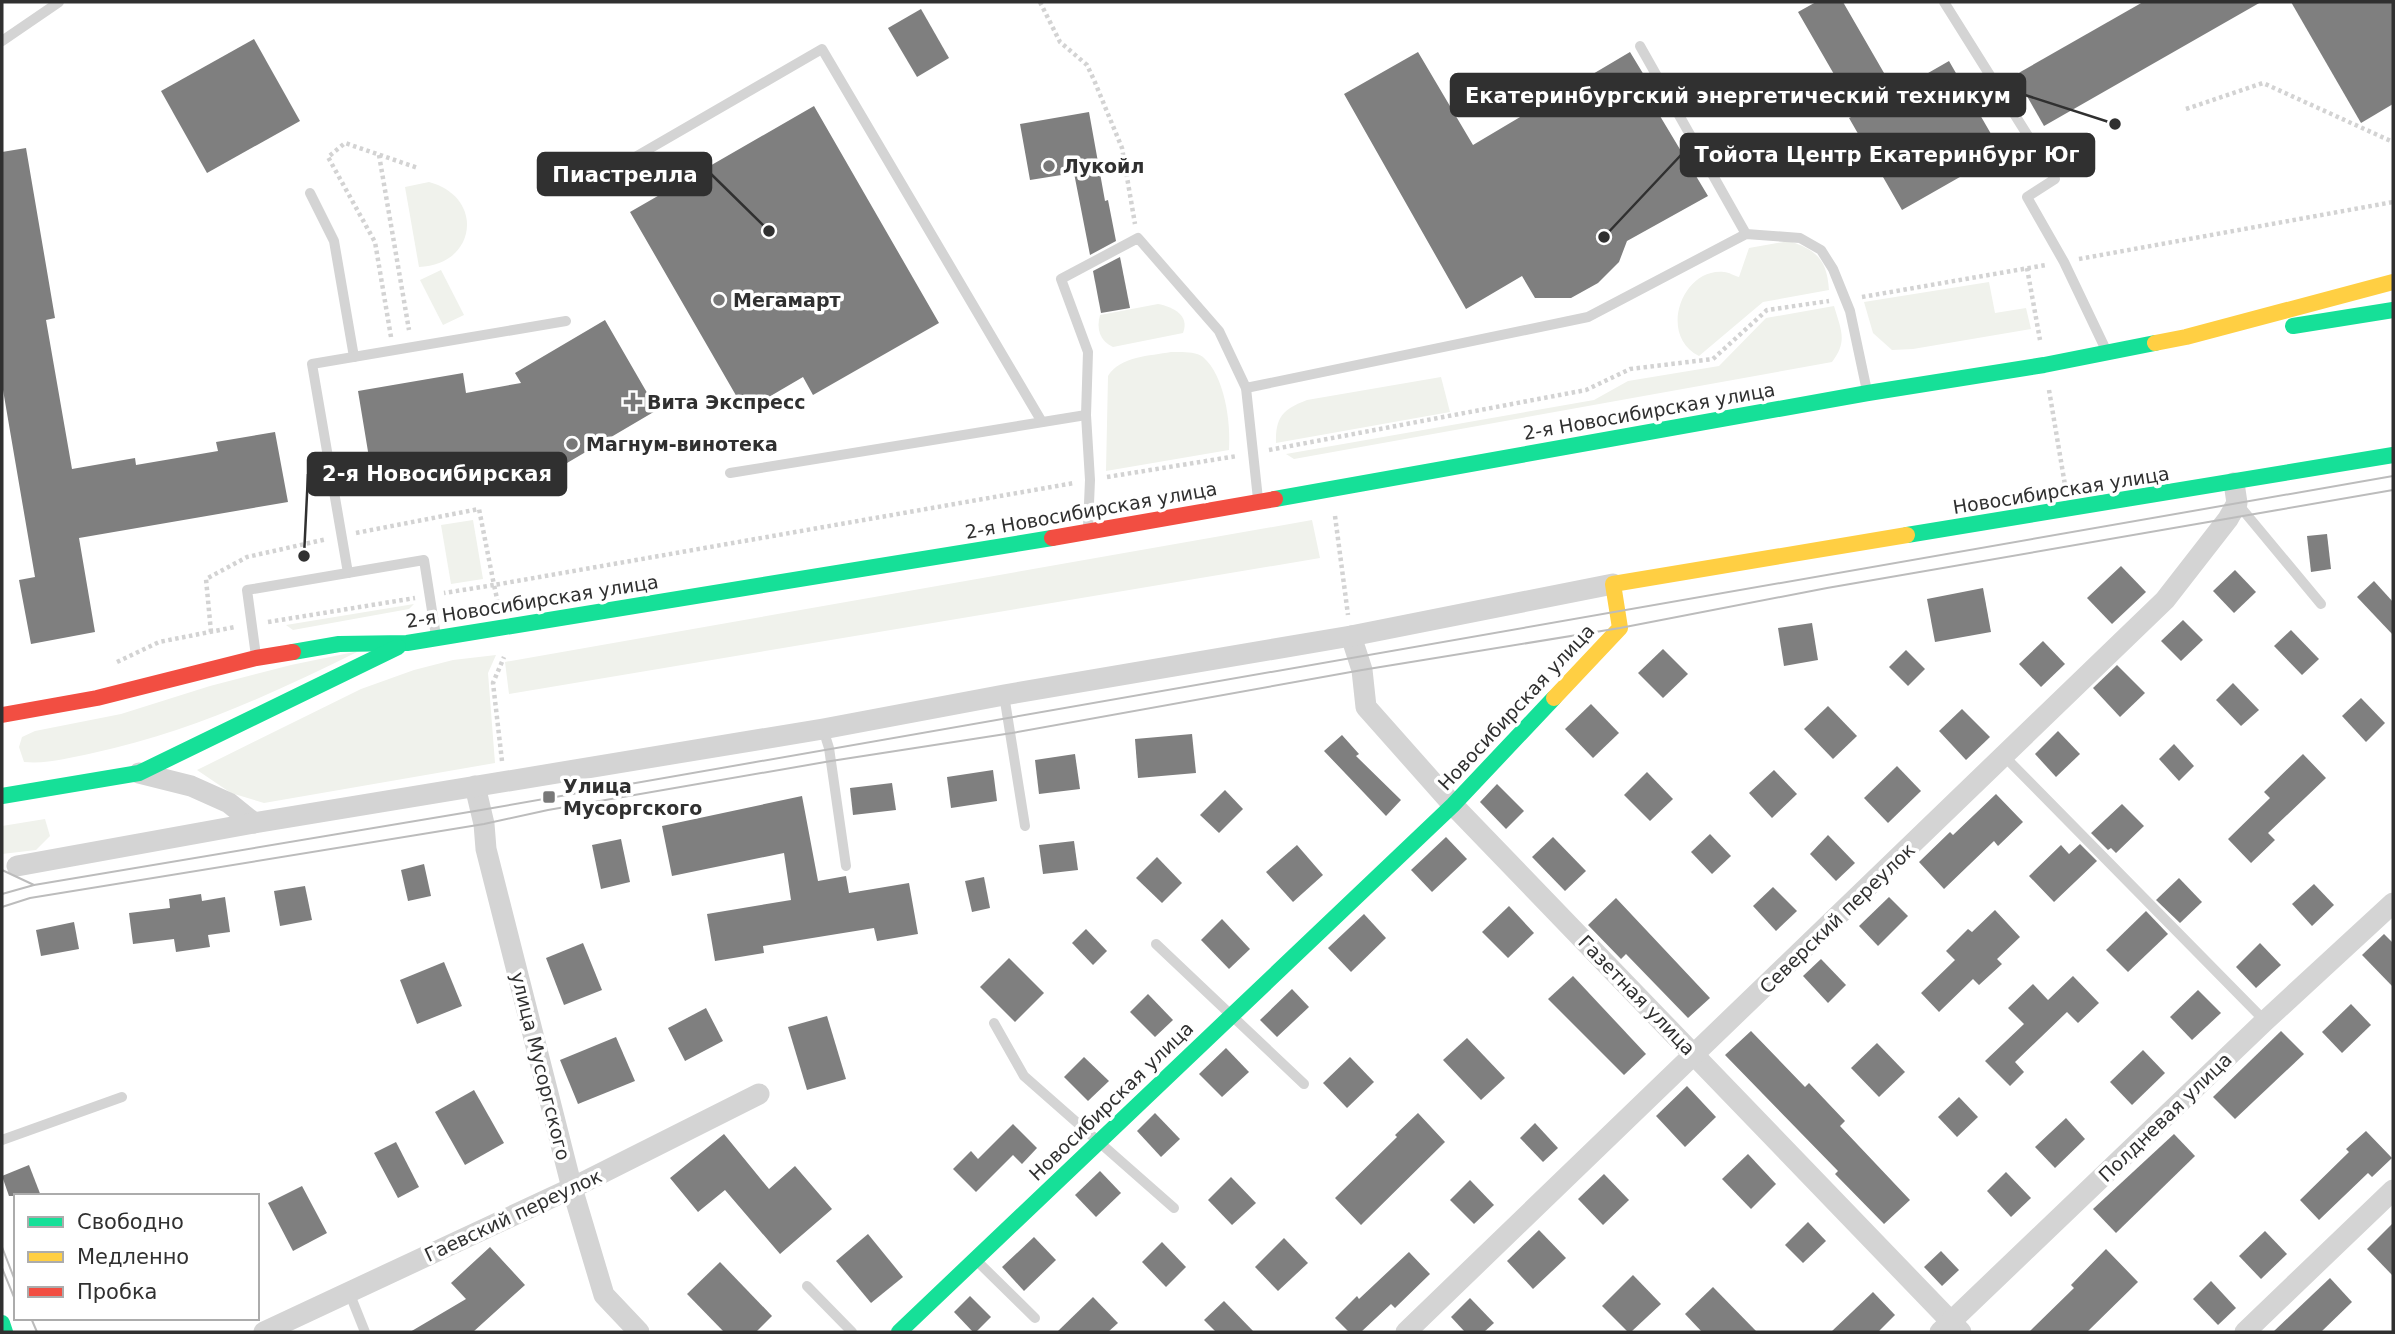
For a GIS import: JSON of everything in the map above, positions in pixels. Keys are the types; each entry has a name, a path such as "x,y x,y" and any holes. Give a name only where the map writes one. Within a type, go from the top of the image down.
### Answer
{"main road":[{"name":"2-я Новосибирская улица","path":"2,715 97,698 256,658 339,644 407,643 436,639 1088,532 2107,352 2186,337 2393,282"},
{"name":"2-я Новосибирская улица","path":"2186,337 2326,322 2393,310"},
{"name":"Новосибирская улица","path":"899,1332 1453,805 1620,628 1613,584 2236,493 2393,456"},
{"path":"3,791 139,773 407,643"},
{"path":"2,1324 5,1332"}],"street":[{"name":"Северский переулок","path":"1406,1332 2165,600 2228,519 2236,493"},
{"path":"17,866 254,823 823,729 1351,636 1613,584"},
{"name":"Газетная улица","path":"1351,636 1362,670 1366,707 1453,805 1695,1055 1951,1329"},
{"path":"139,773 191,786 229,803 254,823"},
{"name":"улица Мусоргского","path":"475,786 484,824 486,849 572,1188 604,1295 639,1332"},
{"name":"Полдневая улица","path":"1951,1329 2265,1021 2393,903"},
{"name":"Гаевский переулок","path":"264,1332 572,1188 760,1094"},
{"path":"2245,1332 2393,1190"}],"lane":[{"path":"2,41 59,2"},
{"path":"1944,2 2055,178 2027,197 2064,262 2107,352"},
{"path":"1640,46 1746,234"},
{"path":"630,160 822,49 1042,422"},
{"path":"310,193 334,240 354,357"},
{"path":"1246,388 1588,317 1746,234 1800,238 1821,250 1833,269 1850,311 1868,393"},
{"path":"1088,532 1088,352 1061,279 1138,238 1219,331 1246,388 1258,502"},
{"path":"348,573 312,364 566,321"},
{"path":"730,473 1086,415"},
{"path":"2236,493 2321,604"},
{"path":"256,658 247,590 424,560 436,639"},
{"path":"1004,695 1025,826"},
{"path":"823,729 830,748 846,866"},
{"path":"2004,756 2265,1021"},
{"path":"1156,944 1304,1084"},
{"path":"994,1023 1024,1076 1174,1209"},
{"path":"2,1140 122,1097"},
{"path":"975,1260 1035,1318"},
{"path":"807,1286 852,1332"},
{"path":"349,1292 365,1332"}],"path":[{"path":"1040,2 1060,42 1087,65 1113,125 1122,148 1138,238"},
{"path":"2186,109 2263,83 2393,142"},
{"path":"394,350 375,242 328,157 345,143 418,168"},
{"path":"379,155 411,347"},
{"path":"494,585 1090,480 1253,454 1586,390 1630,369 1713,359 1768,310 2064,262 2393,202"},
{"path":"1331,488 1351,636"},
{"path":"211,632 206,579 247,557 342,535 479,509 505,655 493,682 504,781"}],"shaded area":[{"path":"429,182 447,190 459,201 466,215 467,229 462,243 453,255 438,263 419,267 405,187"},
{"path":"1789,241 1807,248 1819,258 1826,271 1829,290 1763,302 1699,356 1686,346 1679,333 1680,304 1697,280 1709,273 1724,272 1739,277 1749,248"},
{"path":"441,270 464,315 443,325 420,280"},
{"path":"1989,282 1995,313 2026,308 2031,329 1913,349 1892,350 1873,333 1864,302"},
{"path":"1158,304 1179,313 1184,321 1183,333 1113,347 1102,338 1099,330 1100,315"},
{"path":"1834,306 1842,341 1832,362 1294,459 1286,454 1594,400 1628,381 1719,366 1766,318"},
{"path":"1171,352 1196,354 1211,365 1225,400 1229,450 1106,471 1108,376 1120,364"},
{"path":"1441,377 1450,412 1276,443 1277,426 1282,415 1307,400"},
{"path":"473,520 483,579 451,584 441,525"},
{"path":"1312,520 1320,558 509,694 505,662"},
{"path":"414,604 409,609 293,630 286,625"},
{"path":"359,651 229,711 128,745 67,759 33,762 24,762 19,747 22,737 35,731 121,714 210,686"},
{"path":"496,655 488,673 495,763 264,803 231,793 197,770 361,689 414,670 453,660"},
{"path":"45,819 50,836 36,850 2,854 2,826"}],"building":[{"path":"1816,2 1843,2 1895,92 1949,61 2002,153 1902,210 1849,118 1857,114 1798,12"},
{"path":"2143,2 2261,2 2044,126 2015,75"},
{"path":"2291,2 2393,2 2393,104 2361,123"},
{"path":"921,9 949,58 917,77 888,28"},
{"path":"254,39 300,121 207,173 161,91"},
{"path":"1418,52 1473,145 1630,52 1667,113 1660,116 1708,196 1627,241 1619,262 1598,283 1571,298 1535,298 1522,276 1466,309 1344,94"},
{"path":"814,106 939,323 813,395 803,377 745,411 630,212"},
{"path":"1089,112 1105,201 1108,200 1116,241 1090,255 1074,173 1030,180 1020,124"},
{"path":"26,148 55,318 46,320 72,469 135,458 136,465 218,451 216,442 275,432 288,502 79,538 95,632 31,644 19,580 35,577 2,384 2,152"},
{"path":"1120,257 1130,308 1101,313 1093,271"},
{"path":"605,320 657,410 567,463 564,457 480,471 480,476 375,494 358,391 463,373 466,393 521,383 515,373"},
{"path":"2327,534 2331,569 2311,572 2307,536"},
{"path":"2121,566 2146,592 2112,624 2087,598"},
{"path":"2235,570 2256,592 2234,613 2213,591"},
{"path":"2374,581 2393,602 2393,635 2357,597"},
{"path":"1983,588 1991,632 1935,642 1927,599"},
{"path":"2183,620 2203,640 2181,661 2161,641"},
{"path":"1812,623 1818,660 1784,666 1778,628"},
{"path":"2291,630 2319,659 2302,675 2274,646"},
{"path":"2043,641 2065,664 2041,687 2019,664"},
{"path":"1663,649 1688,674 1663,698 1638,673"},
{"path":"1906,650 1925,669 1908,686 1889,667"},
{"path":"2117,665 2145,693 2120,717 2093,688"},
{"path":"2233,683 2259,710 2241,726 2216,700"},
{"path":"2361,698 2385,723 2366,742 2342,716"},
{"path":"1591,704 1619,733 1593,758 1565,729"},
{"path":"1828,706 1857,736 1833,759 1804,729"},
{"path":"1962,709 1990,737 1966,760 1939,731"},
{"path":"2058,731 2080,754 2056,777 2035,754"},
{"path":"1192,734 1196,773 1138,778 1135,739"},
{"path":"1342,735 1359,754 1356,756 1401,800 1386,816 1324,751"},
{"path":"2174,744 2194,766 2179,781 2159,759"},
{"path":"1075,754 1080,789 1039,794 1035,760"},
{"path":"2303,754 2326,778 2268,833 2275,840 2251,863 2228,839 2270,798 2264,792"},
{"path":"1897,766 1921,791 1888,823 1864,798"},
{"path":"993,770 997,801 951,808 947,777"},
{"path":"1774,770 1797,794 1772,818 1749,793"},
{"path":"1647,772 1673,799 1650,821 1624,795"},
{"path":"892,783 896,810 853,815 850,788"},
{"path":"1497,784 1524,811 1506,829 1480,802"},
{"path":"1225,790 1243,809 1219,833 1200,815"},
{"path":"1996,794 2023,822 1998,846 1994,841 1944,889 1919,862 1950,832 1953,835"},
{"path":"802,796 818,881 846,876 849,893 909,883 918,934 877,941 874,928 763,946 764,953 715,961 707,914 791,900 784,853 672,876 662,826"},
{"path":"2122,804 2144,826 2116,853 2111,848 2108,850 2091,833"},
{"path":"1710,834 1731,856 1712,874 1691,852"},
{"path":"1828,835 1855,863 1836,881 1810,854"},
{"path":"1446,837 1467,859 1432,892 1411,870"},
{"path":"1553,837 1586,871 1565,891 1532,857"},
{"path":"621,839 630,882 601,889 592,845"},
{"path":"1074,841 1078,870 1043,874 1039,845"},
{"path":"2080,844 2097,861 2054,902 2029,876 2061,845 2069,854"},
{"path":"1297,845 1323,875 1293,902 1266,872"},
{"path":"1157,857 1182,883 1162,903 1136,878"},
{"path":"424,864 431,896 408,901 401,870"},
{"path":"984,877 990,908 972,912 965,881"},
{"path":"2179,878 2202,902 2180,923 2156,900"},
{"path":"2314,884 2334,905 2312,926 2292,904"},
{"path":"305,886 312,920 280,926 274,891"},
{"path":"1773,887 1797,911 1776,931 1753,906"},
{"path":"201,894 202,901 225,897 230,932 208,935 210,947 176,952 174,939 133,944 129,913 170,908 169,899"},
{"path":"1889,897 1908,916 1878,946 1859,926"},
{"path":"1616,898 1710,998 1688,1018 1626,954 1621,959 1588,925"},
{"path":"1509,906 1534,933 1508,958 1482,932"},
{"path":"1995,910 2020,937 1997,959 2002,964 1979,985 1973,979 1939,1012 1921,993 1955,960 1946,951 1968,929 1972,932"},
{"path":"2146,911 2168,934 2128,972 2106,950"},
{"path":"1364,914 1386,938 1351,972 1328,948"},
{"path":"1222,919 1250,949 1229,969 1201,940"},
{"path":"74,922 79,949 41,956 36,930"},
{"path":"1086,929 1107,951 1093,965 1072,943"},
{"path":"2384,934 2393,943 2393,987 2362,955"},
{"path":"583,943 602,990 564,1005 546,958"},
{"path":"2260,943 2281,965 2256,988 2236,967"},
{"path":"1009,958 1044,993 1015,1022 980,987"},
{"path":"1821,959 1846,985 1828,1003 1803,976"},
{"path":"444,962 462,1006 417,1024 400,980"},
{"path":"1573,976 1646,1054 1624,1075 1548,999"},
{"path":"2073,976 2099,1003 2078,1023 2067,1012 2015,1062 2024,1072 2010,1086 1985,1061 2024,1024 2008,1008 2033,984 2048,1000"},
{"path":"1292,989 1309,1007 1277,1037 1260,1020"},
{"path":"2198,990 2221,1013 2192,1040 2170,1017"},
{"path":"1148,994 1173,1020 1155,1037 1130,1012"},
{"path":"2351,1004 2371,1025 2342,1053 2322,1032"},
{"path":"706,1008 723,1041 685,1061 668,1028"},
{"path":"827,1016 846,1079 807,1090 788,1027"},
{"path":"1751,1031 1805,1087 1809,1083 1845,1121 1840,1126 1910,1200 1884,1224 1835,1174 1838,1171 1725,1055"},
{"path":"2281,1031 2304,1054 2235,1119 2213,1097"},
{"path":"616,1037 635,1081 578,1104 560,1060"},
{"path":"1467,1038 1505,1078 1481,1100 1443,1060"},
{"path":"1877,1043 1905,1072 1879,1097 1851,1068"},
{"path":"1226,1048 1249,1072 1222,1097 1199,1074"},
{"path":"2143,1050 2165,1073 2132,1105 2110,1082"},
{"path":"1084,1057 1109,1081 1088,1101 1064,1077"},
{"path":"1350,1057 1374,1082 1347,1108 1323,1083"},
{"path":"1687,1086 1716,1117 1685,1147 1656,1116"},
{"path":"474,1090 504,1143 465,1165 435,1112"},
{"path":"1959,1097 1978,1117 1957,1137 1938,1117"},
{"path":"1155,1113 1180,1139 1161,1157 1137,1131"},
{"path":"1418,1113 1445,1142 1361,1225 1335,1198"},
{"path":"2066,1118 2085,1139 2055,1168 2035,1147"},
{"path":"1535,1123 1558,1148 1543,1162 1520,1138"},
{"path":"1013,1124 1037,1148 1022,1164 1013,1155 976,1192 953,1169 971,1151 978,1159"},
{"path":"2366,1131 2392,1158 2372,1177 2368,1173 2319,1220 2300,1200 2349,1152 2346,1149"},
{"path":"724,1134 769,1189 795,1166 832,1209 780,1254 725,1190 698,1212 670,1178"},
{"path":"2174,1134 2195,1156 2116,1233 2093,1209"},
{"path":"396,1142 419,1187 398,1198 374,1153"},
{"path":"1748,1154 1776,1184 1751,1209 1722,1179"},
{"path":"29,1165 40,1194 9,1196 2,1176"},
{"path":"1100,1171 1121,1193 1096,1217 1075,1195"},
{"path":"2006,1172 2031,1198 2011,1217 1987,1191"},
{"path":"1604,1174 1629,1200 1603,1225 1578,1199"},
{"path":"1231,1177 1256,1203 1232,1225 1208,1200"},
{"path":"1470,1180 1494,1205 1474,1224 1450,1200"},
{"path":"302,1186 327,1233 293,1251 268,1203"},
{"path":"1808,1222 1826,1241 1803,1263 1785,1245"},
{"path":"2393,1223 2393,1276 2367,1249"},
{"path":"1539,1230 1566,1258 1533,1289 1507,1261"},
{"path":"2265,1231 2287,1254 2261,1279 2239,1256"},
{"path":"868,1234 903,1277 871,1303 836,1261"},
{"path":"1034,1237 1056,1260 1024,1291 1002,1267"},
{"path":"1284,1238 1308,1263 1278,1291 1255,1267"},
{"path":"1162,1242 1186,1267 1166,1287 1142,1262"},
{"path":"490,1247 525,1285 473,1332 410,1332 466,1299 451,1283"},
{"path":"2106,1249 2138,1282 2087,1332 2029,1332 2074,1288 2071,1285"},
{"path":"1941,1251 1959,1270 1942,1286 1924,1267"},
{"path":"1409,1252 1430,1274 1395,1308 1391,1304 1361,1332 1349,1332 1335,1318"},
{"path":"720,1262 772,1316 756,1332 724,1332 687,1294"},
{"path":"1633,1275 1661,1304 1628,1332 1602,1306"},
{"path":"2330,1278 2352,1302 2321,1332 2273,1332"},
{"path":"2211,1281 2236,1308 2218,1325 2193,1299"},
{"path":"1713,1287 1757,1332 1702,1332 1685,1314"},
{"path":"1873,1292 1895,1315 1878,1332 1831,1332"},
{"path":"970,1296 991,1317 976,1332 954,1312"},
{"path":"1093,1297 1118,1323 1108,1332 1057,1332"},
{"path":"1470,1298 1494,1323 1484,1332 1465,1332 1451,1317"},
{"path":"1224,1301 1254,1332 1216,1332 1204,1320"}],"tram line":[{"path":"2,894 34,885 481,810 2393,476"},
{"path":"2,907 30,898 484,824 548,810 831,761 1012,733 2393,490"},
{"path":"2,870 34,885"},
{"path":"2,1247 14,1278"},
{"path":"2,1268 14,1297"},
{"path":"32,1320 37,1332"}],"traffic: fast":[{"path":"2293,326 2393,310"},
{"path":"1275,499 1868,393 2044,365 2155,343"},
{"path":"1907,535 2393,455"},
{"path":"293,652 339,644 407,643 1052,538"},
{"path":"2,796 139,773 398,647"},
{"path":"899,1332 1453,805 1554,698"},
{"path":"2,1323 5,1332"}],"traffic: slow":[{"path":"2155,343 2393,282"},
{"path":"1554,698 1620,628 1613,584 1907,535"}],"traffic: jam":[{"path":"1052,538 1275,499"},
{"path":"2,715 97,698 256,658 293,652"}],"place":[{"name":"Екатеринбургский энергетический техникум","path":"2115,124"},
{"name":"Лукойл","path":"1049,166"},
{"name":"Пиастрелла","path":"769,231"},
{"name":"Тойота Центр Екатеринбург Юг","path":"1604,237"},
{"name":"Мегамарт","path":"719,300"},
{"name":"Вита Экспресс","path":"633,402"},
{"name":"Магнум-винотека","path":"572,444"},
{"name":"2-я Новосибирская","path":"304,556"},
{"name":"Улица Мусоргского","path":"549,797"}]}
